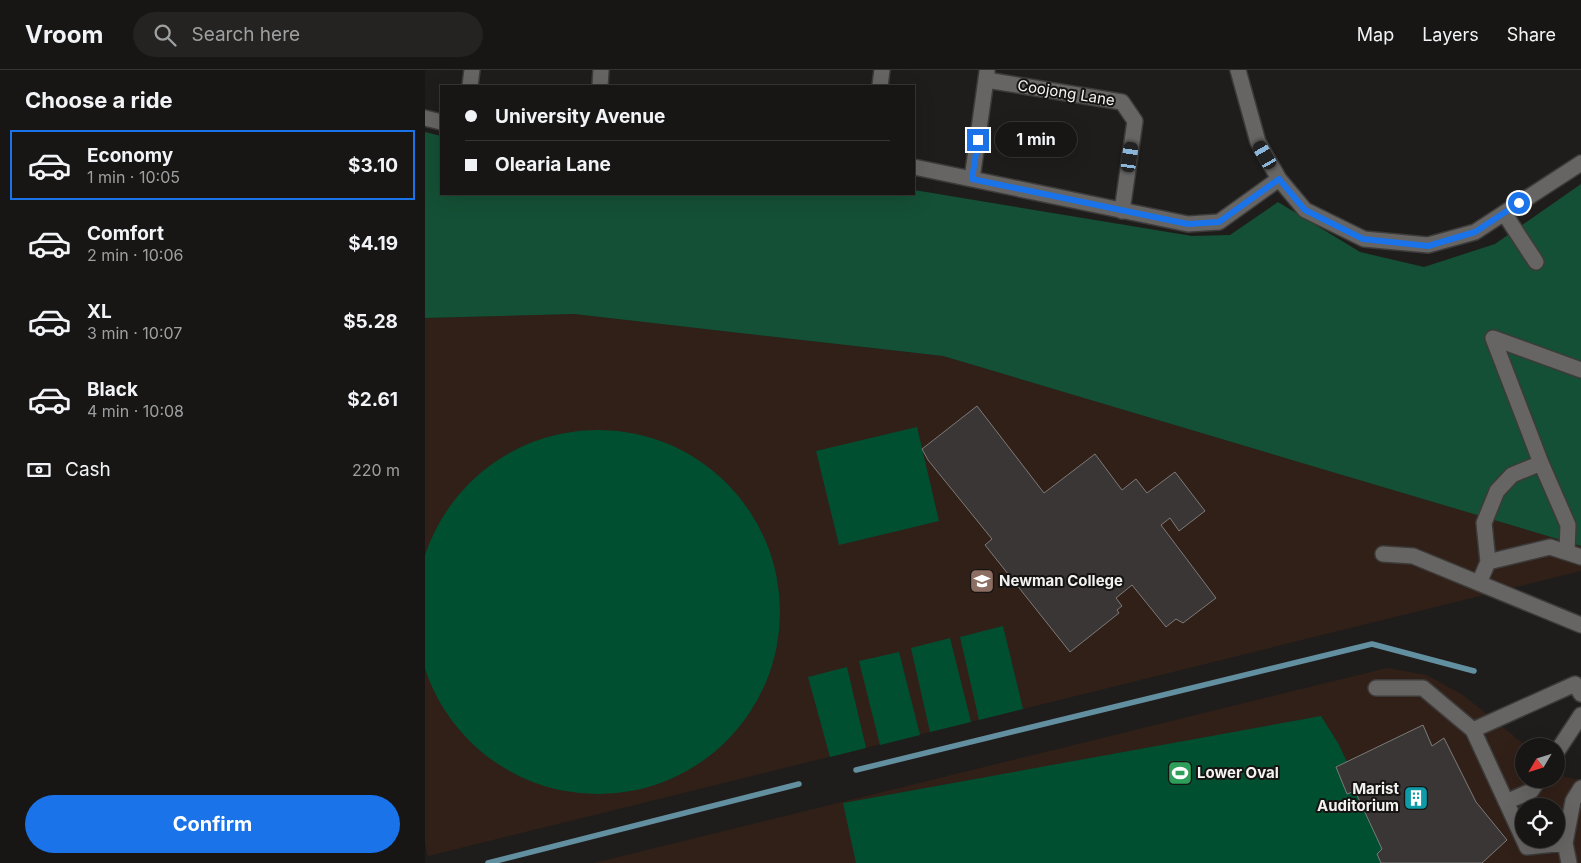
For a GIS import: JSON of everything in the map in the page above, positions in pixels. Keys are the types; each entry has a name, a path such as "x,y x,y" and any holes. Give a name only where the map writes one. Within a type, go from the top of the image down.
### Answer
{"street":[{"path":"470,85 471,70"},
{"path":"600,85 601,70"},
{"path":"880,85 882,70"},
{"path":"1238,70 1258,142 1279,179 1305,210 1363,239 1428,246 1475,232 1581,164"},
{"path":"972,179 987,75"},
{"name":"Coojong Lane","path":"987,75 1122,102 1135,121 1122,210"},
{"path":"425,118 440,122"},
{"path":"915,167 1188,224 1219,222 1279,179"},
{"path":"1504,213 1536,262"},
{"path":"1488,562 1550,548 1574,555 1568,525 1541,463 1493,338 1581,370"},
{"path":"1479,583 1488,562 1484,523 1497,491 1513,475 1541,463"},
{"path":"1383,554 1413,556 1581,625"},
{"path":"1473,730 1575,684 1581,694"},
{"path":"1376,688 1423,688 1473,730 1515,821"},
{"path":"1565,739 1581,715"},
{"path":"1506,802 1531,791 1533,788"},
{"path":"1569,863 1565,842 1573,801 1581,788"}],"shaded area":[{"name":"Newman College","path":"574,314 943,356 1581,546 1581,571 428,856 425,843 425,318"},
{"path":"1387,668 1426,675 1463,695 1516,738 1515,788 1565,788 1565,777 1581,780 1581,863 594,863"}],"green space":[{"path":"425,132 440,136 440,195 915,195 915,190 1192,236 1230,235 1278,202 1360,252 1424,267 1495,244 1581,184 1581,546 943,356 574,314 425,318"},
{"path":"917,427 939,521 839,545 816,451"},
{"path":"598,430 634,433 684,451 714,471 739,496 759,526 777,576 779,630 777,648 772,665 759,698 739,728 714,753 684,773 634,791 598,794 562,791 512,773 482,753 457,728 437,698 425,668 425,556 437,526 457,496 482,471 512,451 562,433"},
{"path":"1003,626 1023,709 979,720 960,637"},
{"path":"950,638 971,722 930,732 911,648"},
{"path":"899,652 920,735 880,745 859,661"},
{"path":"847,667 866,748 830,757 808,677"},
{"name":"Lower Oval","path":"1321,716 1338,743 1395,863 856,863 843,803"}],"building":[{"path":"977,406 1044,493 1095,454 1122,490 1136,479 1147,493 1175,472 1205,511 1179,531 1170,518 1161,525 1216,598 1183,623 1176,619 1166,627 1132,585 1116,598 1122,606 1117,610 1119,613 1070,652 985,545 992,539 928,460 922,449"},
{"name":"Marist Auditorium","path":"1423,725 1432,746 1444,738 1476,802 1507,840 1482,863 1381,863 1377,854 1382,849 1355,791 1347,794 1336,767"}],"waterway":[{"path":"856,770 1372,644 1474,671"},
{"path":"488,863 799,784"}],"place":[{"name":"Newman College","path":"982,581"},
{"name":"Lower Oval","path":"1180,773"},
{"name":"Marist Auditorium","path":"1416,798"}],"route":[{"path":"978,140 972,179 1188,224 1219,222 1279,179 1305,210 1363,239 1428,246 1475,232 1519,203"}]}
